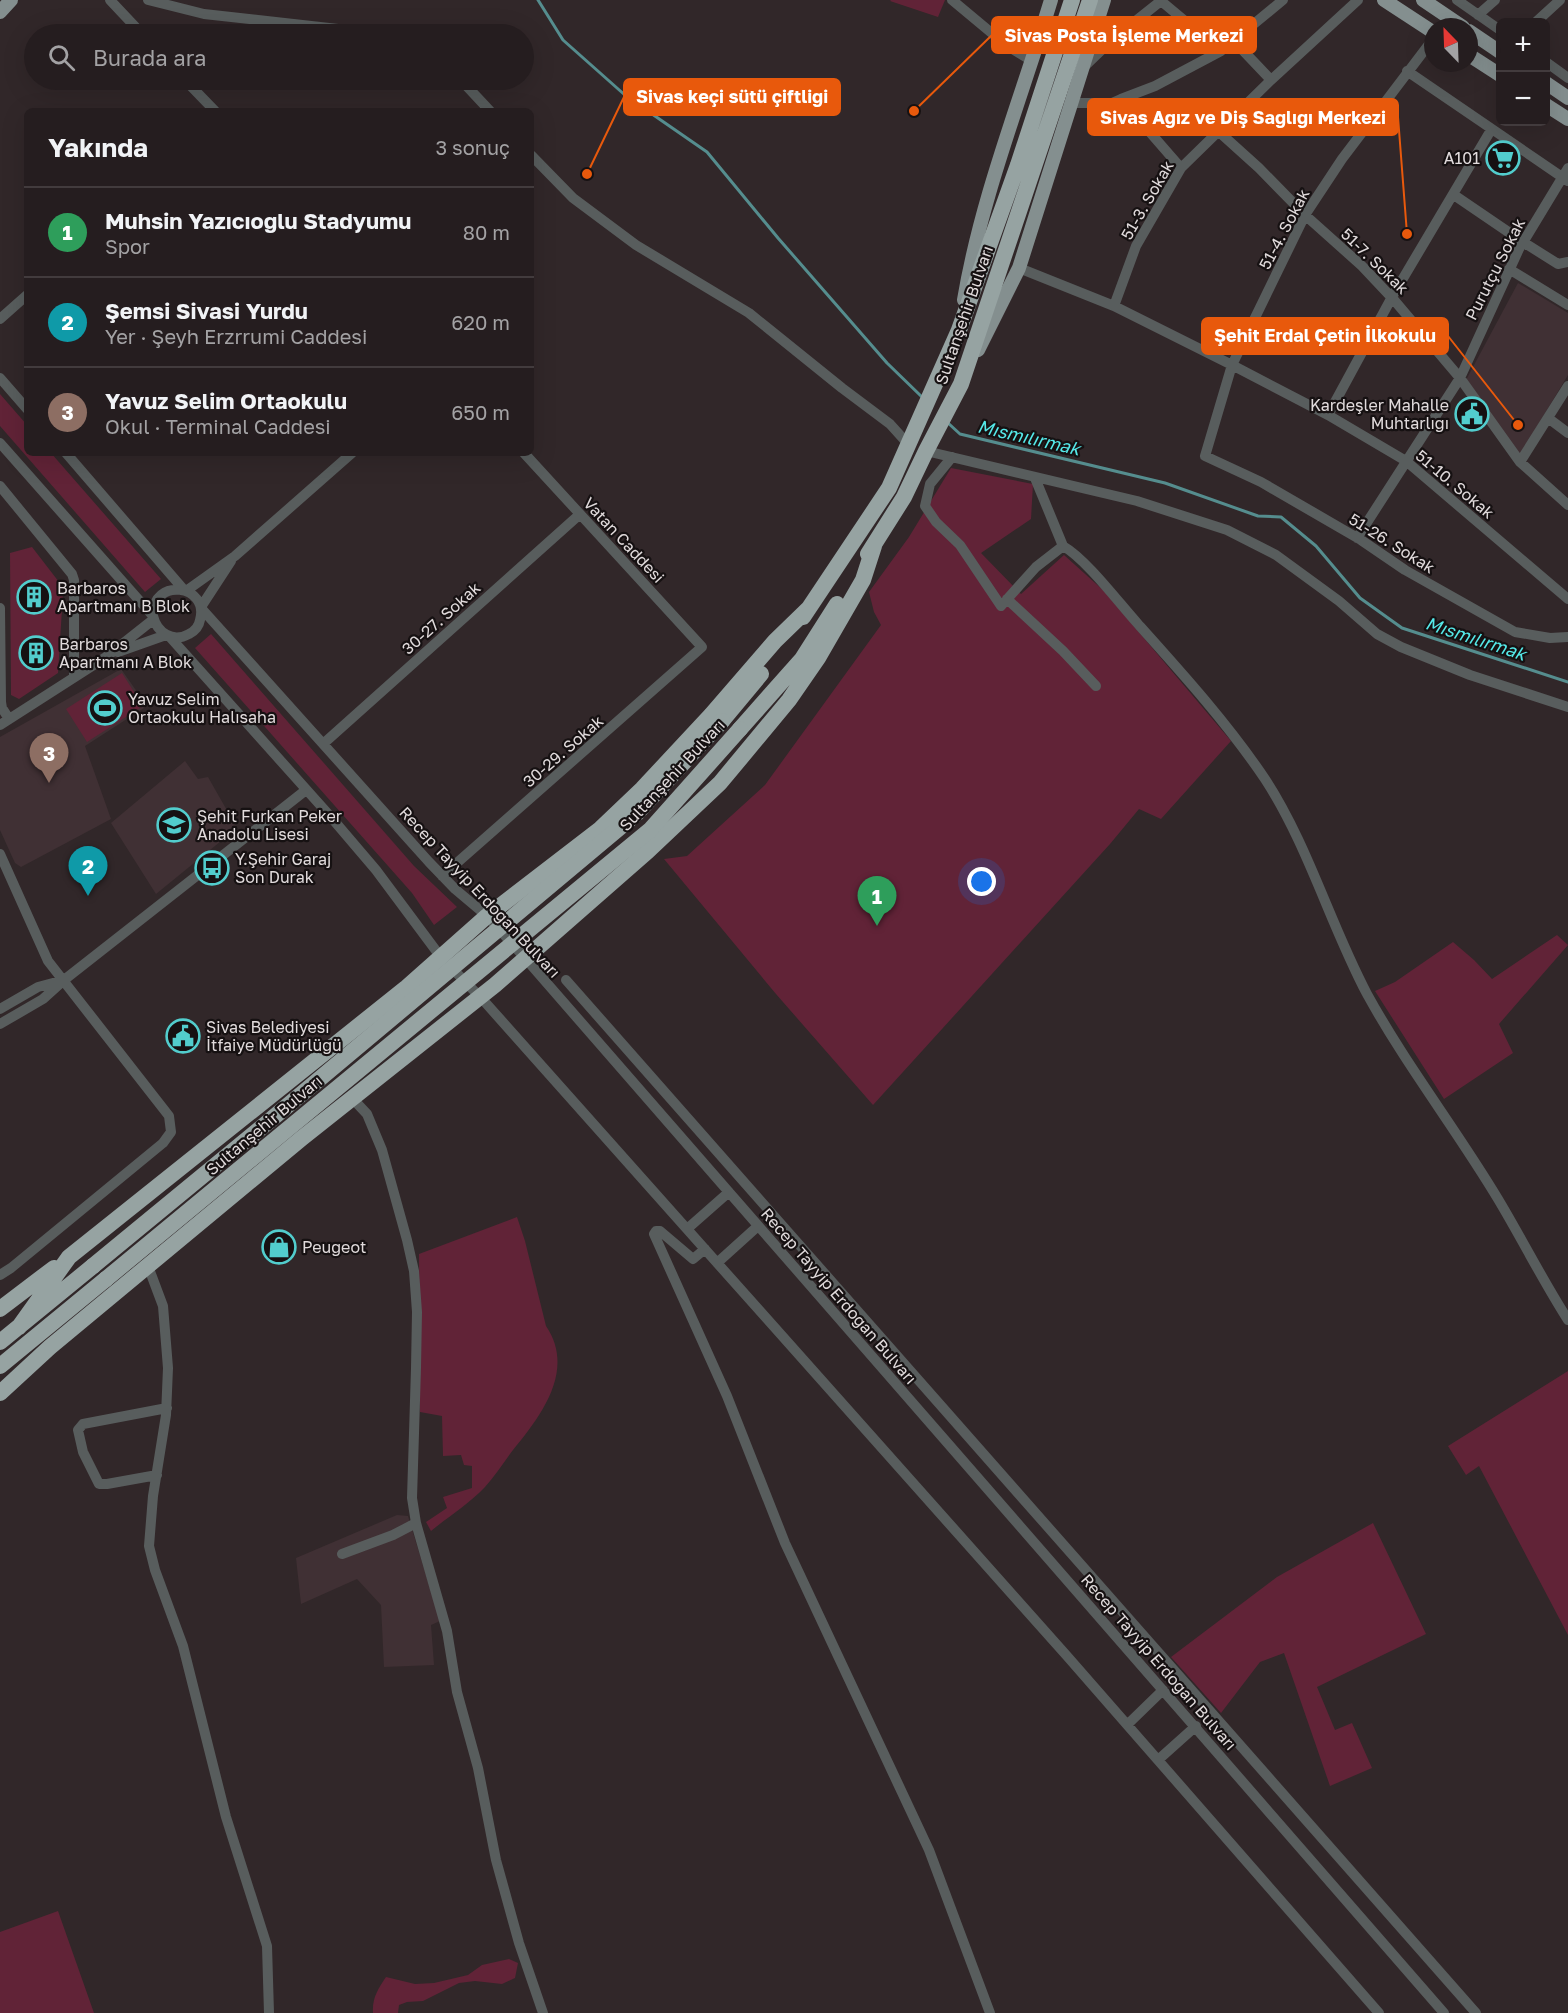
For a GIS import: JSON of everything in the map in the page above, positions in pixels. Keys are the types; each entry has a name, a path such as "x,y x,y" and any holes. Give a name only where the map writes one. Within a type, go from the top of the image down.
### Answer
{"highway":[{"name":"Sultanşehir Bulvarı","path":"0,1366 650,830 802,659 904,497 961,384 1072,0"},
{"name":"Sultanşehir Bulvarı","path":"0,1342 637,813 722,721 784,646 889,488 959,330 1090,0"},
{"path":"0,1393 50,1347 352,1098 479,997 648,852 720,783 789,700 819,658 862,580 874,546"},
{"path":"0,1309 69,1257 407,987 487,916 600,829 642,789 711,715 775,641 809,608"},
{"path":"19,1327 69,1257"},
{"path":"0,1382 50,1347"}],"main road":[{"path":"0,12 11,0"},
{"path":"959,330 978,234 1052,0"},
{"path":"961,384 1019,267 1104,0"},
{"path":"1384,0 1424,26"},
{"path":"1424,0 1450,18"},
{"path":"1478,37 1496,49"},
{"path":"1478,61 1496,72"},
{"path":"1550,86 1568,98"},
{"path":"1550,108 1568,119"}],"street":[{"path":"110,0 133,24"},
{"path":"148,0 204,14 293,24"},
{"path":"952,0 1006,45 1032,61"},
{"path":"1072,103 1112,103 1155,86 1221,51 1283,0"},
{"name":"51-3. Sokak","path":"1114,306 1137,246 1180,168 1358,0"},
{"path":"1457,0 1496,27"},
{"path":"1478,15 1495,0"},
{"path":"1540,18 1560,0"},
{"path":"1083,68 1113,39 1162,1 1221,51"},
{"path":"1234,41 1271,80"},
{"name":"51-4. Sokak","path":"1205,456 1232,365 1305,216 1342,159 1424,50"},
{"path":"1550,65 1568,78"},
{"path":"1407,71 1491,130 1566,176"},
{"path":"194,90 211,108"},
{"path":"470,90 487,108"},
{"path":"1121,99 1180,168"},
{"path":"1328,415 1392,297 1491,130"},
{"name":"51-7. Sokak","path":"1218,131 1392,297 1460,378 1520,462 1568,505"},
{"path":"534,157 573,198 636,245 749,313 890,424 908,444"},
{"name":"Purutçu Sokak","path":"1357,538 1460,378 1523,242 1566,176"},
{"path":"1454,195 1558,264 1568,262"},
{"name":"51-10. Sokak","path":"1019,267 1114,306 1232,365 1328,415 1406,461 1568,599"},
{"path":"1509,269 1568,305"},
{"path":"0,320 24,298"},
{"path":"0,378 24,406"},
{"path":"1520,462 1568,386"},
{"path":"1548,418 1568,433"},
{"path":"0,443 153,618 157,627 167,635 376,870 440,956 705,1249 1128,1724 1379,2013"},
{"path":"929,444 952,457 1137,501 1227,530 1276,555 1339,601 1377,634 1401,647 1470,675 1568,707"},
{"path":"74,456 185,590 195,597 201,608 201,619 193,632 183,637 167,635 106,657"},
{"path":"2,723 106,657 153,618 154,605 161,595 171,590 185,590 235,556 349,456"},
{"name":"Vatan Caddesi","path":"527,456 702,647"},
{"name":"51-26. Sokak","path":"1205,456 1261,482 1357,538 1405,570 1515,632 1550,638 1568,637"},
{"path":"952,457 930,484 925,506 936,522 960,545 1001,606 1036,567 1064,546"},
{"path":"1035,478 1064,546 1097,578 1158,646 1211,708 1265,780 1298,840 1341,942 1384,1024 1498,1198 1568,1320"},
{"path":"0,486 70,569 73,577 74,677"},
{"name":"30-27. Sokak","path":"323,744 579,515"},
{"path":"201,608 235,556"},
{"path":"1007,598 1096,686"},
{"path":"0,608 2,723"},
{"name":"Recep Tayyip Erdoğan Bulvarı","path":"201,608 442,876 487,916 525,958 1444,2013"},
{"name":"30-29. Sokak","path":"442,876 702,647"},
{"path":"0,1024 43,999 64,980 306,790"},
{"path":"0,854 48,962 169,1116 171,1132 163,1143 0,1275"},
{"path":"0,1009 38,987 64,980"},
{"path":"566,980 1476,2013"},
{"path":"352,1098 367,1114 382,1150 414,1271 417,1312 412,1498 416,1523 447,1632 458,1692 478,1768 496,1860 519,1943 543,2013"},
{"path":"687,1229 729,1192"},
{"path":"745,1210 759,1200"},
{"path":"717,1263 758,1226"},
{"path":"705,1249 693,1259 660,1231 654,1234 728,1396 785,1544 929,1850 990,2013"},
{"path":"148,1266 163,1305 168,1368 167,1408 150,1523 149,1546 154,1570 183,1646 226,1817 267,1946 269,2013"},
{"path":"157,1476 99,1484 84,1452 78,1430 83,1424 167,1408"},
{"path":"342,1554 416,1523"},
{"path":"1128,1724 1163,1690"},
{"path":"1180,1709 1196,1695"},
{"path":"1158,1760 1196,1726"}],"shaded area":[{"path":"891,0 945,0 938,17"},
{"path":"1518,283 1568,313 1568,375 1520,455 1466,380"},
{"path":"0,394 24,422 24,453 0,426"},
{"path":"26,456 54,456 161,579 145,592"},
{"path":"951,468 1033,484 1031,519 981,553 1021,594 1064,555 1104,591 1231,741 1161,819 1139,809 1110,844 873,1105 776,994 664,859 687,856 765,785 881,625 874,612 869,592 909,537"},
{"path":"32,547 59,582 63,593 58,673 19,699 11,695 10,553"},
{"path":"211,634 414,866 457,907 434,925 412,893 195,648"},
{"path":"121,669 147,706 85,746 111,819 21,867 15,863 0,830 0,737"},
{"name":"Yavuz Selim Ortaokulu Halısaha","path":"122,673 143,706 87,742 66,709"},
{"name":"Şehit Furkan Peker Anadolu Lisesi","path":"185,761 198,779 208,777 237,828 156,894 111,823"},
{"path":"1557,935 1568,945 1499,1024 1513,1053 1444,1099 1375,991 1395,982 1453,942 1492,979"},
{"path":"517,1217 546,1326 554,1343 557,1359 556,1376 544,1407 485,1487 431,1531 426,1522 447,1508 443,1497 472,1488 472,1466 464,1465 461,1455 443,1456 442,1416 420,1412 419,1254"},
{"path":"1568,1371 1568,1635 1479,1466 1466,1475 1448,1446"},
{"path":"397,1515 408,1516 440,1621 431,1625 434,1665 384,1667 381,1605 357,1579 301,1604 296,1558"},
{"path":"1373,1523 1426,1634 1317,1687 1335,1730 1352,1723 1372,1768 1330,1786 1284,1653 1260,1662 1221,1713 1171,1657 1277,1577"},
{"path":"58,1911 94,2013 0,2013 0,1932"},
{"path":"509,1959 518,1963 515,1978 502,1984 475,1981 459,1983 423,2001 399,2005 398,2013 373,2013 375,1998 386,1977 415,1984 434,1983 468,1975 482,1965"}],"waterway":[{"name":"Mısmılırmak","path":"538,0 563,40 626,96 707,152 887,363 922,397"},
{"name":"Mısmılırmak","path":"948,423 960,434 1165,483 1258,516 1281,517 1316,546 1360,598 1402,628 1568,682"}],"place":[{"name":"Sivas Posta İşleme Merkezi","path":"914,111"},
{"name":"A101","path":"1503,158"},
{"name":"Sivas keçi sütü çiftliği","path":"587,174"},
{"name":"Sivas Ağız ve Diş Sağlığı Merkezi","path":"1407,234"},
{"name":"Kardeşler Mahalle Muhtarlığı","path":"1472,414"},
{"name":"Şehit Erdal Çetin İlkokulu","path":"1518,425"},
{"name":"Barbaros Apartmanı B Blok","path":"34,597"},
{"name":"Barbaros Apartmanı A Blok","path":"36,653"},
{"name":"Yavuz Selim Ortaokulu Halısaha","path":"105,708"},
{"name":"Yavuz Selim Ortaokulu","path":"49,783"},
{"name":"Şehit Furkan Peker Anadolu Lisesi","path":"174,825"},
{"name":"Y.Şehir Garaj Son Durak","path":"212,868"},
{"name":"Şemsi Sivasi Yurdu","path":"88,896"},
{"name":"Muhsin Yazıcıoğlu Stadyumu","path":"877,926"},
{"name":"Sivas Belediyesi İtfaiye Müdürlüğü","path":"183,1036"},
{"name":"Peugeot","path":"279,1247"}]}
